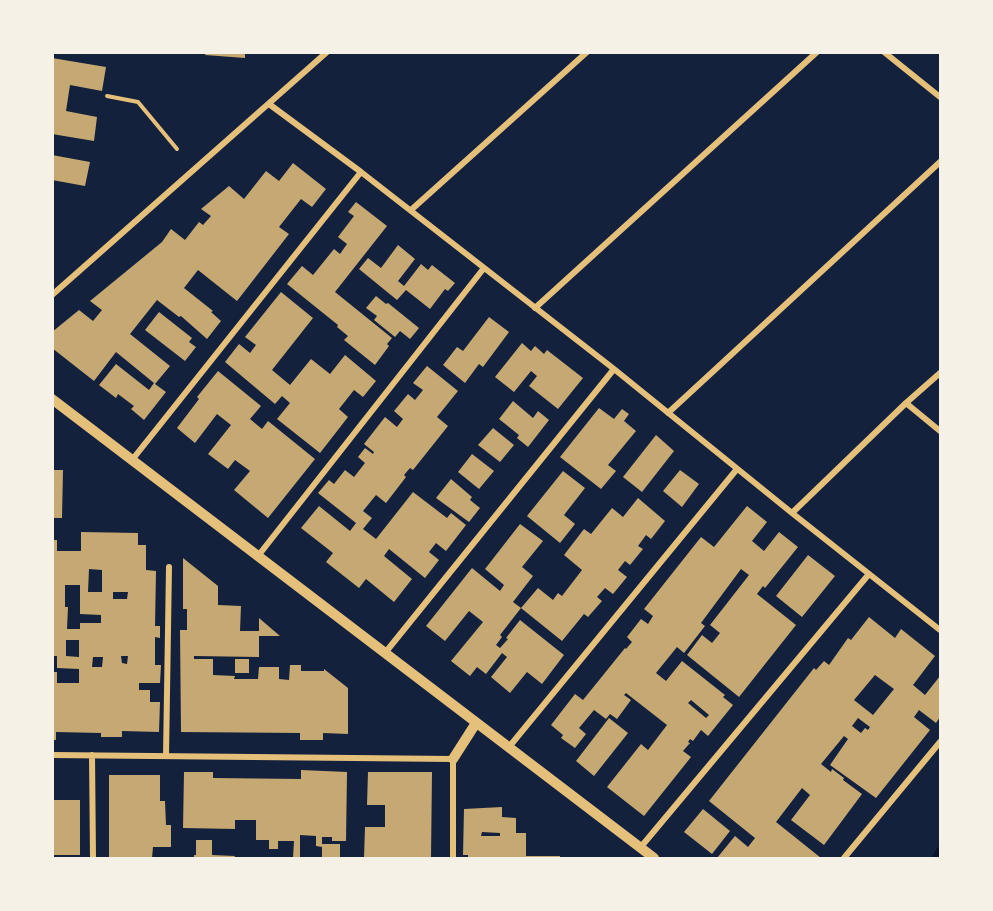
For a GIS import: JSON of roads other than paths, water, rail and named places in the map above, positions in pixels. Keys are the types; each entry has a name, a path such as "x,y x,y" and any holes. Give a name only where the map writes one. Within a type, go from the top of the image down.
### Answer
{"street":[{"path":"52,295 327,52"},
{"path":"411,210 587,52"},
{"path":"536,308 817,52"},
{"path":"884,52 940,97"},
{"path":"269,104 411,210 614,369 940,630"},
{"path":"668,413 940,162"},
{"path":"132,460 361,172"},
{"path":"258,556 484,268"},
{"path":"385,653 614,369"},
{"path":"792,513 940,373"},
{"path":"52,399 647,855 869,574"},
{"path":"906,403 940,431"},
{"path":"509,747 737,469"},
{"path":"166,756 169,567"},
{"path":"453,858 453,759 476,723"},
{"path":"844,858 940,742"},
{"path":"52,755 453,759"},
{"path":"92,755 93,858"}],"waterway":[{"path":"936,858 940,851"}]}
